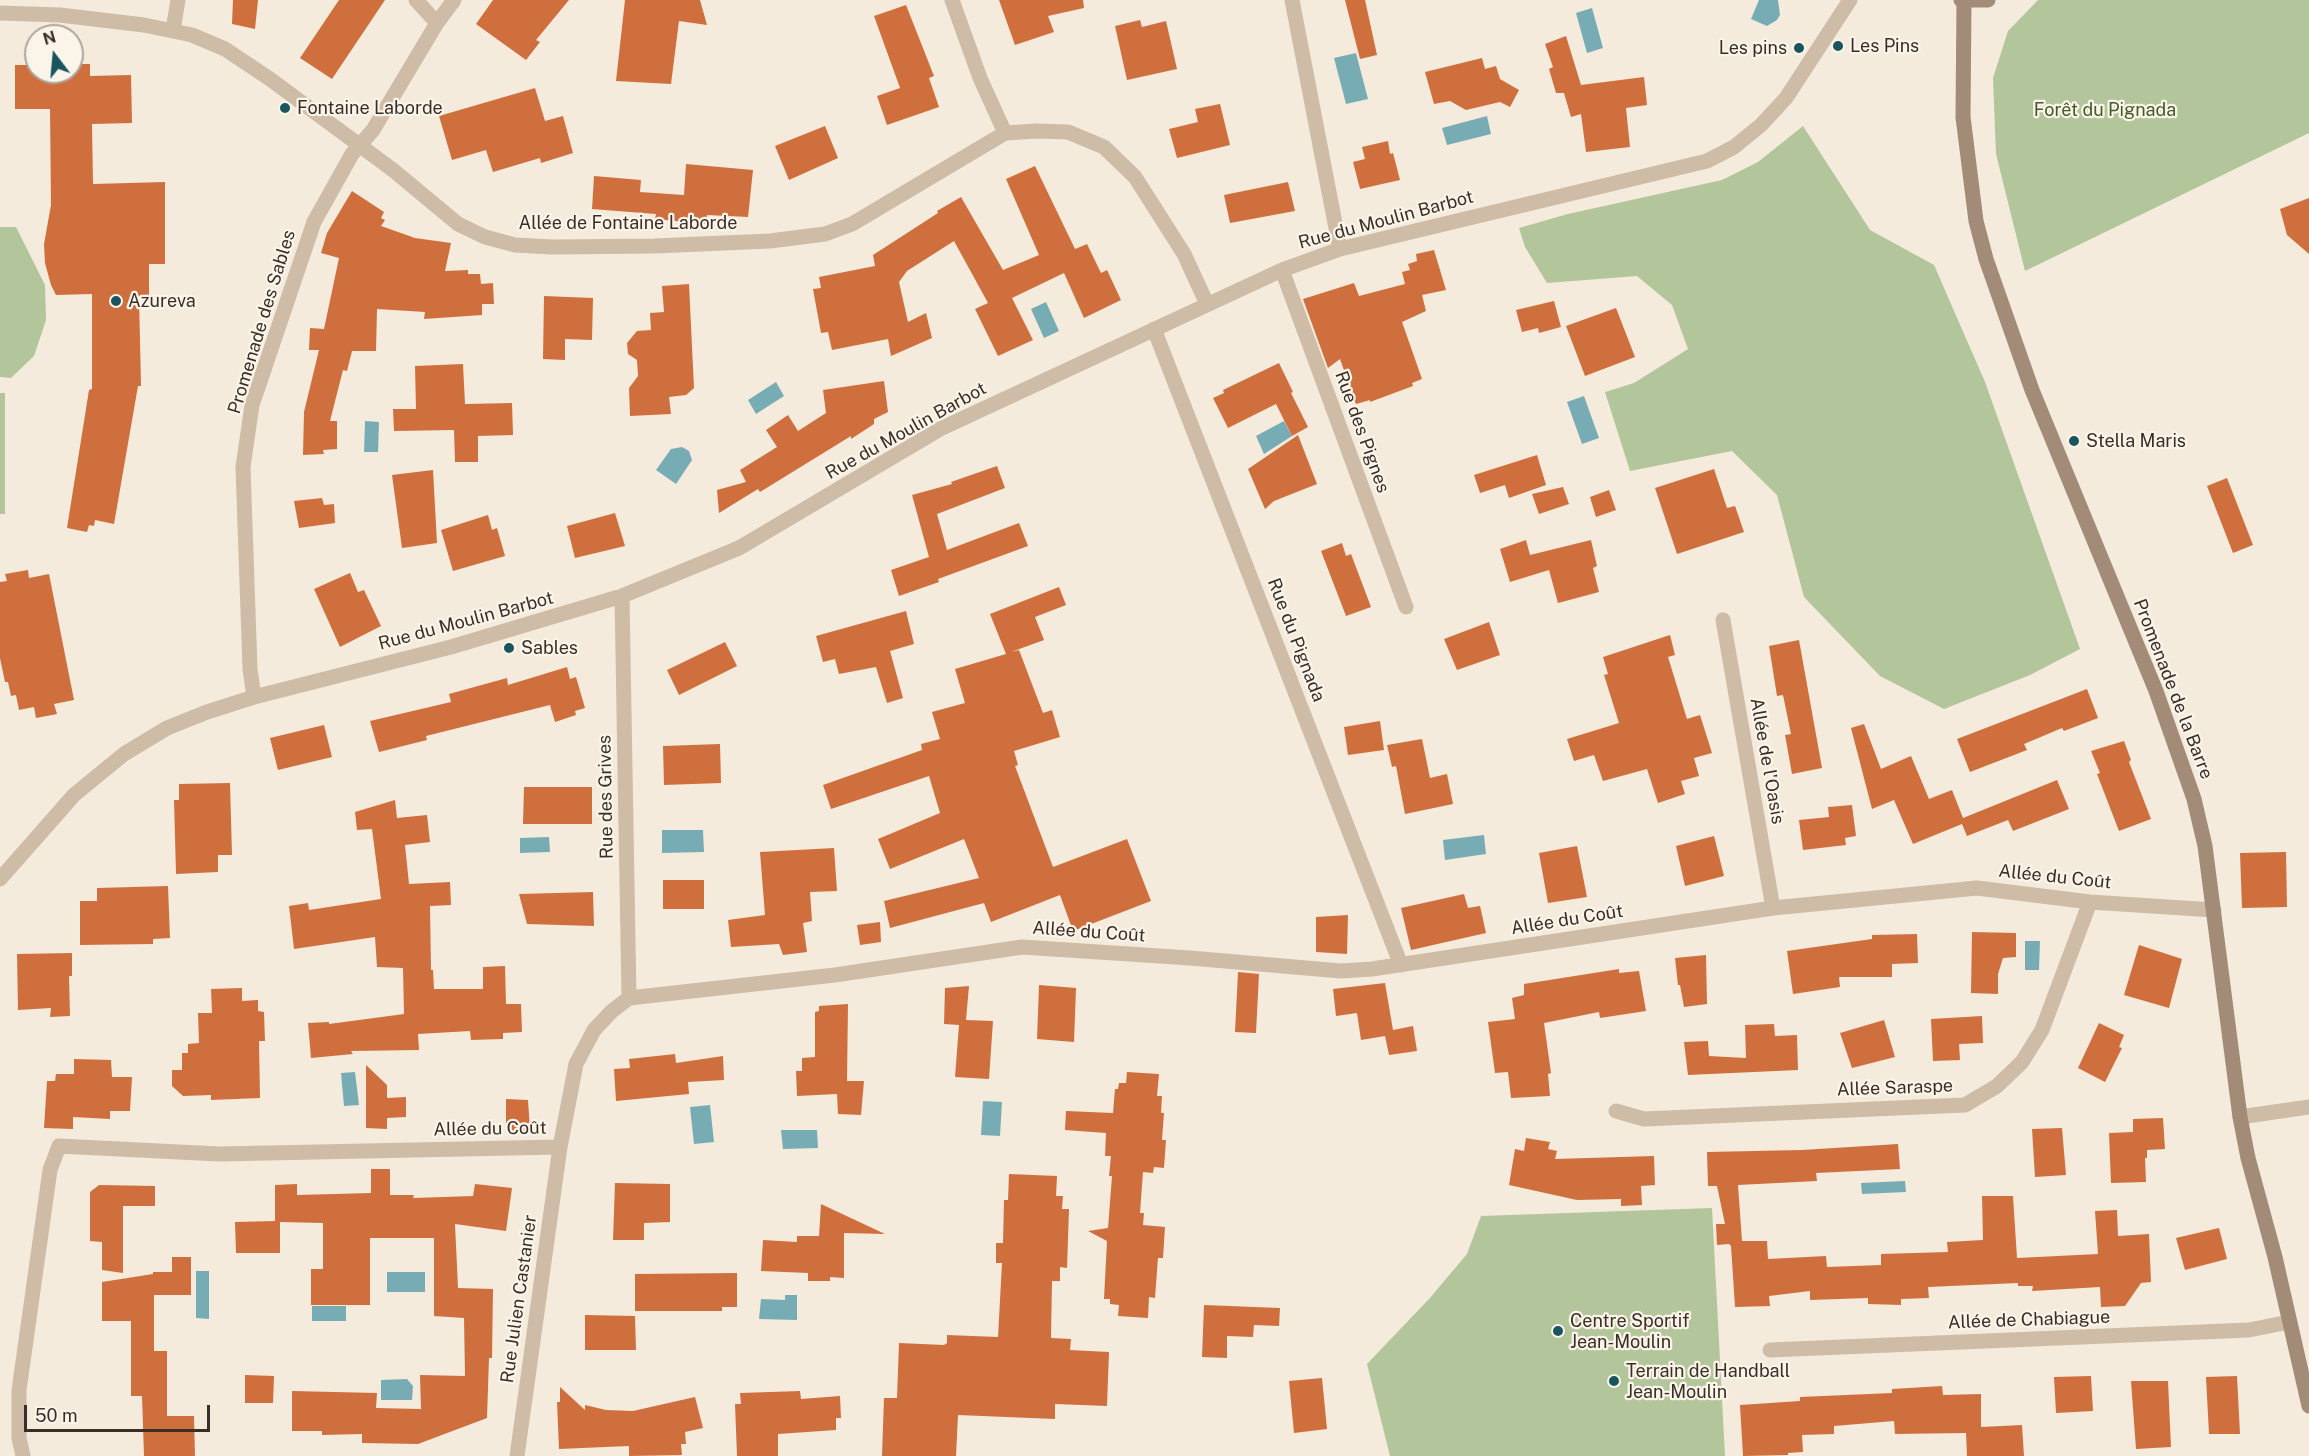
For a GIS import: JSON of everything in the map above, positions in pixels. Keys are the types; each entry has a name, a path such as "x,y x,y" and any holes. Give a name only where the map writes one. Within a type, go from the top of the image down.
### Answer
{"main road":[{"path":"1963,1 1988,0"},
{"name":"Promenade de la Barre","path":"1963,1 1963,117 1976,221 1986,259 2032,390 2156,691 2186,772 2205,846 2240,1117 2309,1406"}],"street":[{"path":"173,30 178,0"},
{"path":"416,0 437,23"},
{"name":"Promenade des Sables","path":"254,697 250,669 243,467 252,405 314,222 352,154 374,130 437,23 454,0"},
{"path":"952,0 980,78 1005,133"},
{"path":"1292,0 1340,249"},
{"name":"Rue du Moulin Barbot","path":"0,879 74,795 123,754 167,728 254,697 451,647 622,596 739,548 940,429 1282,270 1340,249 1707,161 1734,147 1786,98 1850,0"},
{"name":"Allée de Fontaine Laborde","path":"0,13 60,15 173,30 192,35 225,49 360,145 458,224 485,237 515,245 654,246 770,241 825,234 852,224 1005,133 1068,132 1104,147 1136,177 1184,254 1207,304"},
{"name":"Rue des Pignes","path":"1282,270 1406,607"},
{"name":"Rue du Pignada","path":"1154,329 1401,965"},
{"name":"Rue des Grives","path":"622,596 629,998"},
{"name":"Allée de l'Oasis","path":"1723,620 1773,908"},
{"name":"Allée du Coût","path":"23,1456 19,1438 19,1390 50,1170 59,1146 219,1154 560,1147 576,1064 594,1030 612,1011 629,998 835,975 1022,947 1190,958 1341,972 1401,965 1773,908 1977,888 2090,902 2214,910"},
{"name":"Allée Saraspe","path":"1616,1111 1644,1119 1965,1105 1997,1086 2022,1062 2042,1030 2090,902"},
{"path":"2240,1117 2309,1107"},
{"name":"Rue Julien Castanier","path":"517,1456 560,1147"},
{"name":"Allée de Chabiague","path":"1770,1350 2249,1330 2289,1322"}],"green space":[{"name":"Forêt du Pignada","path":"2038,0 2309,0 2309,133 2025,271 1996,154 1993,78 2008,31"},
{"path":"1803,126 1870,230 1934,265 1985,382 2080,649 2030,675 1944,709 1880,676 1804,597 1777,495 1732,451 1630,471 1605,392 1634,383 1688,349 1672,305 1637,276 1547,283 1525,247 1519,228 1568,214 1722,180 1758,162"},
{"path":"0,227 16,227 45,285 46,320 34,356 11,378 0,377"},
{"path":"0,393 5,393 5,514 0,514"},
{"name":"Centre Sportif Jean-Moulin","path":"1712,1208 1725,1456 1390,1456 1367,1364 1429,1299 1467,1254 1481,1216"}],"water":[{"path":"1759,0 1778,0 1780,15 1777,20 1767,26 1751,19"},
{"path":"1592,8 1603,48 1587,53 1576,13"},
{"path":"1356,53 1368,99 1346,104 1334,58"},
{"path":"1487,116 1491,134 1447,145 1442,128"},
{"path":"1046,302 1059,331 1044,338 1031,309"},
{"path":"776,382 784,396 756,414 748,400"},
{"path":"1584,396 1599,438 1582,444 1567,402"},
{"path":"365,421 379,422 378,452 364,452"},
{"path":"1284,421 1292,436 1264,454 1256,436"},
{"path":"682,447 689,451 692,460 676,484 656,470 671,449"},
{"path":"662,830 703,830 704,852 662,853"},
{"path":"1484,835 1486,854 1445,860 1443,840"},
{"path":"549,837 550,852 520,853 520,838"},
{"path":"2025,941 2040,941 2039,970 2025,970"},
{"path":"355,1072 359,1105 344,1106 341,1073"},
{"path":"983,1101 1002,1102 1000,1136 981,1135"},
{"path":"710,1105 714,1142 694,1144 690,1107"},
{"path":"781,1130 817,1130 818,1148 783,1149"},
{"path":"1905,1181 1906,1192 1862,1194 1861,1183"},
{"path":"196,1271 209,1271 209,1319 196,1318"},
{"path":"387,1272 425,1272 425,1292 387,1292"},
{"path":"785,1295 797,1295 797,1320 759,1319 761,1299 785,1300"},
{"path":"312,1306 346,1306 346,1321 312,1321"},
{"path":"407,1379 413,1386 412,1400 381,1400 381,1380"}],"building":[{"path":"233,0 258,0 255,29 232,24"},
{"path":"339,0 385,0 332,79 300,58"},
{"path":"493,0 569,0 536,40 540,42 526,60 476,24"},
{"path":"625,0 700,0 707,25 679,21 671,84 616,81"},
{"path":"999,0 1083,0 1084,8 1048,16 1054,32 1015,45"},
{"path":"1345,0 1365,0 1377,55 1360,59"},
{"path":"906,5 934,76 929,78 939,107 887,125 877,96 900,88 874,16"},
{"path":"1140,20 1142,27 1166,21 1177,69 1127,80 1115,26"},
{"path":"1566,36 1581,85 1644,77 1647,105 1626,108 1630,147 1586,152 1581,114 1571,117 1564,93 1556,93 1549,69 1553,67 1545,44"},
{"path":"1482,58 1485,69 1496,66 1500,79 1519,90 1510,107 1500,102 1466,110 1450,101 1434,104 1425,72"},
{"name":"Azureva","path":"84,64 90,64 90,76 131,75 132,123 92,124 93,184 165,182 165,264 149,264 149,296 139,296 141,386 138,386 114,524 95,520 94,526 89,525 87,532 67,528 89,390 92,389 92,294 56,295 51,285 45,263 44,244 51,205 50,109 15,109 15,65 24,65 24,84 84,84"},
{"path":"535,88 545,121 563,116 573,153 541,163 540,158 493,172 486,150 452,160 439,116"},
{"path":"1220,104 1230,145 1177,158 1169,129 1198,122 1195,109"},
{"path":"825,126 838,158 789,180 775,146"},
{"path":"1388,141 1390,154 1393,153 1400,180 1360,189 1353,162 1365,159 1362,147"},
{"path":"686,164 753,170 748,217 707,215 706,224 655,219 656,214 592,209 594,176 641,180 640,192 684,195"},
{"path":"1035,166 1075,249 1087,244 1101,273 1107,270 1121,300 1084,318 1064,273 1012,298 1033,340 998,356 975,309 988,303 954,241 907,271 899,282 908,322 926,313 932,338 891,356 888,339 832,350 828,332 821,333 813,289 821,288 819,277 875,266 873,255 961,197 1003,270 1039,255 1006,179"},
{"path":"1288,182 1295,211 1230,223 1224,195"},
{"path":"352,191 384,212 381,218 385,220 381,226 415,238 451,243 445,271 468,270 468,274 480,274 481,284 493,283 494,304 482,304 482,315 424,319 425,312 377,309 376,351 352,351 347,371 343,370 330,421 337,421 337,449 323,450 324,454 303,455 304,412 319,350 309,350 310,328 324,329 339,258 321,253 327,233"},
{"path":"2309,198 2309,254 2287,235 2280,209"},
{"path":"1434,250 1446,290 1422,295 1426,311 1402,322 1422,379 1412,383 1413,386 1370,402 1370,400 1356,404 1340,359 1328,368 1303,299 1354,283 1359,296 1405,284 1402,272 1410,270 1408,264 1417,261 1416,254"},
{"path":"689,284 694,388 686,395 669,397 671,414 630,416 629,388 638,376 637,360 628,354 627,343 637,331 651,330 650,313 664,312 662,286"},
{"path":"544,296 593,298 592,340 565,339 565,360 543,359"},
{"path":"1554,301 1561,327 1539,333 1538,328 1522,332 1516,310"},
{"path":"1616,308 1635,357 1585,376 1566,326"},
{"path":"1279,363 1308,427 1292,436 1276,404 1228,428 1213,398 1224,393 1223,390"},
{"path":"463,364 465,404 512,403 513,435 478,436 478,462 455,462 454,430 394,431 393,409 416,409 415,366"},
{"path":"884,381 888,412 874,419 874,424 760,492 758,489 719,513 717,490 746,482 740,470 777,447 766,430 788,415 798,431 826,413 823,390"},
{"path":"1298,435 1317,484 1274,501 1265,509 1248,469"},
{"path":"1537,455 1546,485 1509,498 1505,485 1480,493 1474,475"},
{"path":"997,466 1005,488 937,514 947,550 1019,523 1028,546 899,596 891,570 929,557 912,495 952,484 951,482"},
{"path":"1714,469 1727,508 1735,506 1744,532 1677,554 1655,488"},
{"path":"433,470 437,543 402,548 392,475"},
{"path":"2227,478 2253,545 2233,553 2207,486"},
{"path":"1563,487 1569,504 1539,514 1532,494"},
{"path":"1609,490 1616,510 1596,517 1590,497"},
{"path":"322,498 324,505 334,504 335,523 299,528 294,501"},
{"path":"615,513 625,546 575,558 567,526"},
{"path":"488,515 492,530 497,528 505,556 453,571 441,530"},
{"path":"1526,540 1530,555 1591,540 1597,566 1593,568 1599,592 1558,603 1549,570 1510,582 1500,549"},
{"path":"1342,543 1346,556 1351,554 1371,607 1346,616 1321,551"},
{"path":"28,570 29,578 49,574 74,700 54,704 57,714 36,718 34,707 19,710 16,695 11,696 8,682 5,682 0,658 0,582 7,581 5,574"},
{"path":"350,573 358,592 364,590 381,626 340,647 314,589"},
{"path":"1059,587 1066,605 1035,617 1044,640 1011,652 1019,650 1043,713 1052,710 1060,737 1014,751 1018,765 1015,766 1053,867 1127,839 1151,901 1073,931 1060,895 991,922 984,903 890,928 884,901 979,878 964,839 890,869 878,839 940,813 929,776 831,809 823,785 922,750 921,744 940,739 932,712 965,703 955,669 1006,654 990,614"},
{"path":"906,611 914,644 890,651 903,698 887,703 876,667 839,674 835,659 823,662 816,636"},
{"path":"1489,622 1500,655 1457,670 1444,639"},
{"path":"1670,635 1675,655 1668,657 1687,719 1700,715 1712,753 1694,758 1699,776 1681,781 1685,794 1658,803 1647,769 1603,781 1594,755 1574,761 1567,739 1619,723 1604,675 1608,674 1603,657"},
{"path":"1799,640 1822,768 1792,774 1785,735 1791,734 1783,695 1777,696 1769,646"},
{"path":"725,642 737,666 679,695 667,670"},
{"path":"567,667 570,679 576,677 585,708 575,711 576,715 555,722 550,705 426,736 427,740 379,752 370,721 451,702 449,694 507,678 508,685"},
{"path":"2087,689 2098,718 2064,731 2062,728 2024,744 2027,750 1970,772 1957,739"},
{"path":"1380,721 1384,750 1348,755 1344,727"},
{"path":"1864,724 1881,769 1911,756 1929,799 1952,790 1963,818 2057,780 2069,809 2013,831 2008,820 1967,836 1962,824 1913,844 1894,800 1872,809 1851,728"},
{"path":"324,725 332,757 278,770 270,738"},
{"path":"1422,739 1430,778 1447,774 1453,804 1405,814 1396,766 1392,767 1387,745"},
{"path":"2124,741 2131,760 2129,762 2151,819 2119,831 2097,774 2100,773 2091,751"},
{"path":"720,744 721,783 664,785 663,746"},
{"path":"230,783 232,855 218,855 218,872 176,874 174,800 179,800 179,784"},
{"path":"524,787 592,787 592,824 523,824"},
{"path":"395,800 397,818 427,815 430,842 405,845 409,884 450,882 451,905 430,906 431,970 433,970 434,989 483,989 483,967 505,966 506,1004 521,1004 522,1032 503,1033 503,1039 471,1040 470,1031 418,1034 419,1050 351,1051 353,1054 311,1058 308,1023 329,1022 329,1024 404,1014 403,968 377,967 375,937 294,949 289,906 308,903 309,910 381,899 372,829 357,830 355,812"},
{"path":"1852,805 1856,836 1845,838 1846,845 1803,850 1799,820 1829,817 1828,807"},
{"path":"1714,836 1724,876 1685,886 1676,846"},
{"path":"1577,846 1587,897 1548,903 1539,853"},
{"path":"834,848 837,891 810,892 812,921 803,923 807,952 783,955 779,944 731,947 728,920 765,915 760,852"},
{"path":"2286,852 2287,907 2242,908 2240,853"},
{"path":"663,880 704,880 704,909 663,909"},
{"path":"168,886 170,938 153,939 153,944 80,945 80,901 97,901 97,888"},
{"path":"593,892 594,926 527,924 519,894"},
{"path":"1464,894 1468,908 1480,906 1486,933 1411,950 1401,908"},
{"path":"1348,915 1347,954 1316,952 1316,917"},
{"path":"880,922 881,942 860,945 857,925"},
{"path":"1972,932 2016,933 2016,957 2003,958 1998,974 1998,994 1971,993"},
{"path":"1917,934 1918,963 1892,964 1892,977 1839,977 1840,987 1793,994 1787,951 1872,939 1872,935"},
{"path":"2139,945 2182,959 2169,1008 2124,995"},
{"path":"72,953 72,976 69,976 70,1016 50,1017 51,1008 18,1010 17,954"},
{"path":"1706,955 1707,1004 1684,1007 1680,985 1678,985 1675,958"},
{"path":"1619,969 1619,973 1639,971 1646,1011 1600,1018 1599,1012 1544,1023 1551,1073 1548,1074 1550,1096 1511,1098 1508,1072 1495,1073 1488,1022 1515,1019 1512,998 1524,995 1524,984"},
{"path":"1238,972 1259,974 1256,1033 1235,1032"},
{"path":"1385,983 1393,1030 1413,1026 1417,1051 1389,1055 1385,1036 1361,1040 1357,1013 1336,1016 1333,989"},
{"path":"1039,985 1076,988 1074,1042 1037,1039"},
{"path":"969,986 966,1020 993,1021 989,1079 955,1077 959,1025 944,1024 945,988"},
{"path":"242,988 242,1001 258,1000 258,1011 264,1012 265,1041 259,1041 260,1098 211,1100 211,1095 183,1096 172,1086 172,1070 182,1070 182,1053 188,1053 188,1044 199,1043 198,1013 212,1013 211,989"},
{"path":"848,1004 847,1081 864,1081 861,1115 838,1114 837,1094 797,1096 796,1071 802,1071 802,1058 815,1057 815,1012 819,1011 819,1006"},
{"path":"1982,1016 1983,1043 1959,1044 1960,1060 1933,1061 1931,1019"},
{"path":"1884,1020 1895,1057 1852,1068 1840,1033"},
{"path":"2099,1023 2124,1035 2119,1047 2122,1048 2105,1082 2078,1068"},
{"path":"1774,1024 1775,1036 1797,1035 1798,1070 1688,1075 1684,1042 1708,1041 1709,1056 1746,1058 1745,1025"},
{"path":"675,1054 676,1063 723,1056 724,1080 688,1082 689,1094 616,1101 614,1069 630,1068 629,1059"},
{"path":"74,1059 111,1060 112,1077 132,1077 130,1111 110,1111 110,1119 73,1117 73,1129 44,1128 47,1081 55,1081 56,1074 74,1074"},
{"path":"366,1065 387,1085 387,1098 406,1097 406,1117 387,1118 387,1129 366,1128"},
{"path":"1127,1072 1159,1074 1157,1096 1162,1096 1161,1113 1164,1113 1162,1140 1166,1140 1164,1168 1154,1167 1153,1173 1143,1172 1140,1213 1144,1213 1143,1225 1165,1227 1163,1258 1158,1258 1155,1298 1149,1297 1148,1318 1118,1316 1119,1305 1110,1304 1110,1299 1104,1299 1107,1241 1088,1231 1108,1228 1112,1176 1109,1176 1111,1156 1105,1156 1106,1133 1065,1130 1066,1111 1113,1113 1115,1089 1118,1089 1119,1083 1126,1083"},
{"path":"506,1099 528,1100 530,1130 506,1131"},
{"path":"2163,1118 2165,1149 2147,1150 2146,1182 2111,1183 2109,1133 2133,1132 2133,1119"},
{"path":"2062,1128 2066,1175 2035,1177 2032,1129"},
{"path":"1526,1138 1550,1142 1548,1149 1557,1151 1555,1159 1654,1156 1655,1185 1641,1186 1642,1205 1621,1206 1621,1199 1577,1200 1509,1185 1515,1149 1524,1151"},
{"path":"1898,1144 1900,1169 1816,1173 1817,1181 1738,1185 1742,1241 1767,1241 1768,1259 1826,1256 1827,1267 1881,1265 1881,1254 1948,1252 1947,1242 1983,1240 1982,1196 2013,1196 2017,1258 2098,1254 2095,1211 2117,1210 2118,1236 2149,1234 2151,1282 2141,1283 2125,1306 2101,1307 2100,1287 2032,1291 2033,1286 2018,1286 2018,1283 1928,1287 1929,1298 1901,1299 1901,1305 1868,1304 1868,1298 1810,1300 1810,1291 1769,1296 1770,1306 1735,1307 1731,1246 1729,1244 1717,1245 1716,1224 1725,1224 1717,1186 1708,1186 1707,1152 1802,1150"},
{"path":"371,1169 390,1169 390,1195 414,1195 413,1198 473,1196 475,1184 512,1188 506,1231 455,1224 458,1288 493,1289 492,1358 489,1358 487,1418 418,1444 362,1443 362,1434 322,1435 322,1431 292,1431 292,1391 377,1393 376,1408 421,1409 420,1375 465,1376 464,1318 434,1316 434,1238 370,1238 370,1305 311,1305 311,1269 323,1269 323,1223 280,1222 280,1253 236,1253 235,1222 275,1221 275,1185 297,1184 297,1195 371,1193"},
{"path":"1009,1174 1057,1176 1056,1196 1063,1196 1062,1209 1069,1209 1067,1268 1060,1267 1060,1281 1052,1281 1051,1338 1071,1339 1070,1350 1109,1352 1107,1406 1055,1404 1055,1419 958,1415 956,1456 882,1456 884,1398 897,1398 899,1343 944,1345 947,1343 947,1335 998,1337 1002,1263 996,1263 996,1243 1003,1243 1004,1200 1008,1200"},
{"path":"615,1183 670,1184 670,1222 644,1223 644,1240 613,1240"},
{"path":"99,1185 155,1186 155,1206 123,1206 123,1273 102,1270 102,1242 90,1241 90,1192"},
{"path":"821,1204 885,1234 844,1233 844,1278 830,1277 830,1281 808,1281 808,1273 761,1271 763,1240 797,1242 797,1236 819,1236"},
{"path":"2219,1228 2227,1259 2185,1270 2176,1238"},
{"path":"172,1257 191,1257 191,1295 154,1295 154,1351 167,1351 167,1416 194,1416 195,1456 144,1456 142,1396 131,1396 131,1321 102,1321 102,1282 153,1274 153,1272 172,1272"},
{"path":"737,1273 737,1307 722,1307 722,1311 635,1311 635,1274"},
{"path":"1204,1305 1280,1308 1279,1326 1254,1325 1253,1337 1227,1336 1227,1358 1202,1357"},
{"path":"585,1315 635,1316 636,1350 585,1350"},
{"path":"245,1375 274,1376 273,1403 245,1403"},
{"path":"2091,1376 2093,1411 2056,1413 2054,1377"},
{"path":"2237,1376 2240,1434 2209,1434 2206,1377"},
{"path":"1322,1378 1327,1429 1294,1433 1289,1381"},
{"path":"2131,1381 2168,1381 2171,1447 2136,1449"},
{"path":"1942,1386 1943,1395 1981,1394 1981,1427 2022,1425 2024,1456 1967,1456 1966,1433 1895,1434 1894,1421 1834,1426 1834,1434 1802,1435 1803,1452 1788,1453 1788,1455 1743,1456 1740,1405 1800,1401 1800,1397 1892,1393 1892,1389"},
{"path":"560,1387 585,1410 585,1405 606,1410 633,1411 695,1397 703,1428 685,1432 686,1444 681,1444 682,1455 629,1456 629,1446 559,1449 557,1402 560,1402"},
{"path":"800,1391 801,1399 840,1396 841,1418 836,1418 836,1430 778,1434 778,1456 737,1456 735,1404 741,1404 740,1393"}],"place":[{"name":"Les Pins","path":"1838,46"},
{"name":"Les pins","path":"1799,48"},
{"name":"Fontaine Laborde","path":"285,108"},
{"name":"Azureva","path":"116,301"},
{"name":"Stella Maris","path":"2074,441"},
{"name":"Sables","path":"509,648"},
{"name":"Centre Sportif Jean-Moulin","path":"1558,1331"},
{"name":"Terrain de Handball Jean-Moulin","path":"1614,1381"}]}
